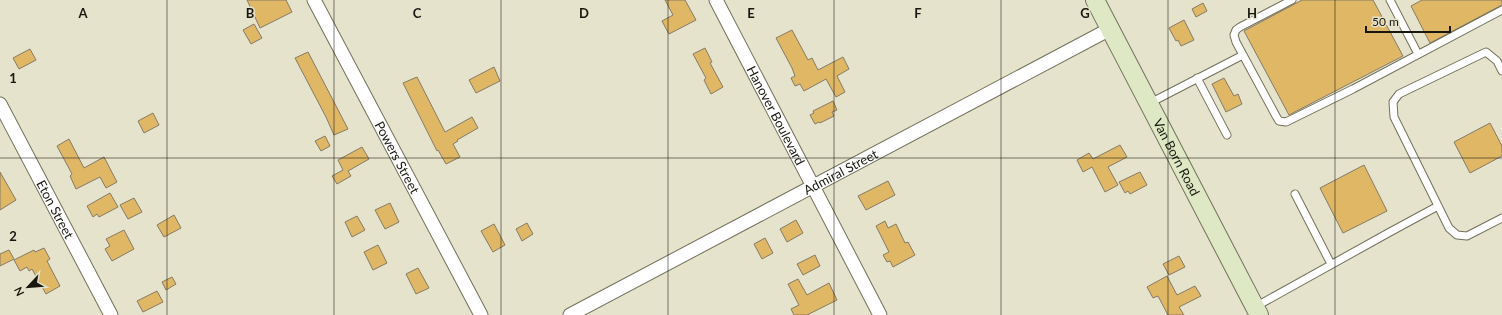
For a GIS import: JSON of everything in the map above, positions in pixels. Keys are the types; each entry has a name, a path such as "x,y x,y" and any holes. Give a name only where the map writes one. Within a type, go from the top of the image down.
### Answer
{"main road":[{"name":"Van Born Road","path":"1095,0 1257,311"}],"street":[{"name":"Powers Street","path":"314,0 480,315"},
{"name":"Hanover Boulevard","path":"716,0 880,315"},
{"name":"Admiral Street","path":"570,315 1110,30"},
{"name":"Eton Street","path":"0,104 107,314"}],"lane":[{"path":"1292,0 1236,30 1234,35 1236,42 1276,116 1279,121 1286,122 1353,89 1502,10"},
{"path":"1390,0 1418,54"},
{"path":"1502,71 1497,61 1486,52 1399,94 1393,102 1394,117 1449,228 1457,235 1467,236 1502,218"},
{"path":"1148,104 1243,55"},
{"path":"1197,78 1227,135"},
{"path":"1295,194 1331,264"},
{"path":"1257,311 1331,264 1438,206"}],"building":[{"path":"247,0 286,0 292,12 260,28"},
{"path":"665,0 685,0 696,20 669,34 662,21 673,15"},
{"path":"1302,0 1373,0 1403,56 1289,115 1244,31"},
{"path":"1422,0 1502,0 1502,5 1430,43 1411,6"},
{"path":"1203,3 1207,11 1196,17 1192,9"},
{"path":"1184,20 1194,40 1181,46 1178,40 1176,41 1169,28"},
{"path":"254,24 262,38 251,44 243,30"},
{"path":"792,30 808,60 812,58 818,70 843,57 849,69 837,76 845,92 836,97 826,79 804,91 800,84 795,86 791,78 795,76 792,68 776,38"},
{"path":"705,48 712,62 710,63 723,87 711,94 704,80 706,78 693,54"},
{"path":"30,49 36,60 19,69 13,58"},
{"path":"308,52 348,129 334,135 295,58"},
{"path":"494,67 500,81 476,93 469,80"},
{"path":"417,77 445,132 472,117 478,128 457,140 458,141 453,144 460,157 446,164 438,150 437,151 403,83"},
{"path":"1224,78 1234,96 1238,94 1242,104 1226,112 1212,84"},
{"path":"833,101 837,110 832,112 834,116 815,124 810,115 814,113 813,111"},
{"path":"153,113 159,125 144,133 138,121"},
{"path":"1490,123 1502,146 1502,156 1470,173 1454,142"},
{"path":"325,136 330,146 321,151 315,141"},
{"path":"69,139 84,168 104,157 117,182 106,188 100,177 76,189 70,176 72,174 57,146"},
{"path":"1120,145 1127,157 1108,167 1118,185 1105,192 1092,167 1083,172 1077,160 1089,153 1093,159"},
{"path":"362,147 369,159 348,171 351,176 337,184 332,176 343,170 338,160"},
{"path":"1364,165 1387,211 1343,233 1320,188"},
{"path":"0,172 16,200 0,210"},
{"path":"1140,172 1147,185 1130,194 1128,191 1125,193 1119,182"},
{"path":"888,181 895,195 866,210 858,196"},
{"path":"110,193 118,207 99,217 97,214 93,217 87,206"},
{"path":"134,198 142,212 128,219 120,205"},
{"path":"390,203 399,222 385,229 375,210"},
{"path":"174,215 181,228 164,237 157,225"},
{"path":"357,216 365,230 352,237 345,222"},
{"path":"796,220 803,233 787,242 780,229"},
{"path":"885,221 888,228 896,224 905,243 908,242 915,255 893,267 890,261 887,262 883,255 889,252 876,226"},
{"path":"527,223 533,234 522,241 516,229"},
{"path":"494,224 505,245 493,252 481,231"},
{"path":"124,230 134,249 112,261 105,249 110,246 106,239"},
{"path":"765,238 773,253 762,259 754,244"},
{"path":"378,245 387,263 373,270 364,252"},
{"path":"44,248 50,259 47,261 60,286 46,294 32,269 29,271 27,267 20,271 14,260 34,250 35,252"},
{"path":"9,250 14,259 0,266 0,254"},
{"path":"815,255 820,266 803,275 797,264"},
{"path":"1179,256 1185,267 1169,275 1163,264"},
{"path":"418,268 429,288 416,294 406,274"},
{"path":"1167,276 1177,295 1195,286 1201,296 1179,307 1184,315 1168,315 1158,296 1153,298 1147,287"},
{"path":"172,277 176,284 166,290 162,282"},
{"path":"798,279 807,295 829,283 837,300 807,315 794,315 791,309 799,305 788,284"},
{"path":"157,291 163,302 143,312 137,301"}]}
